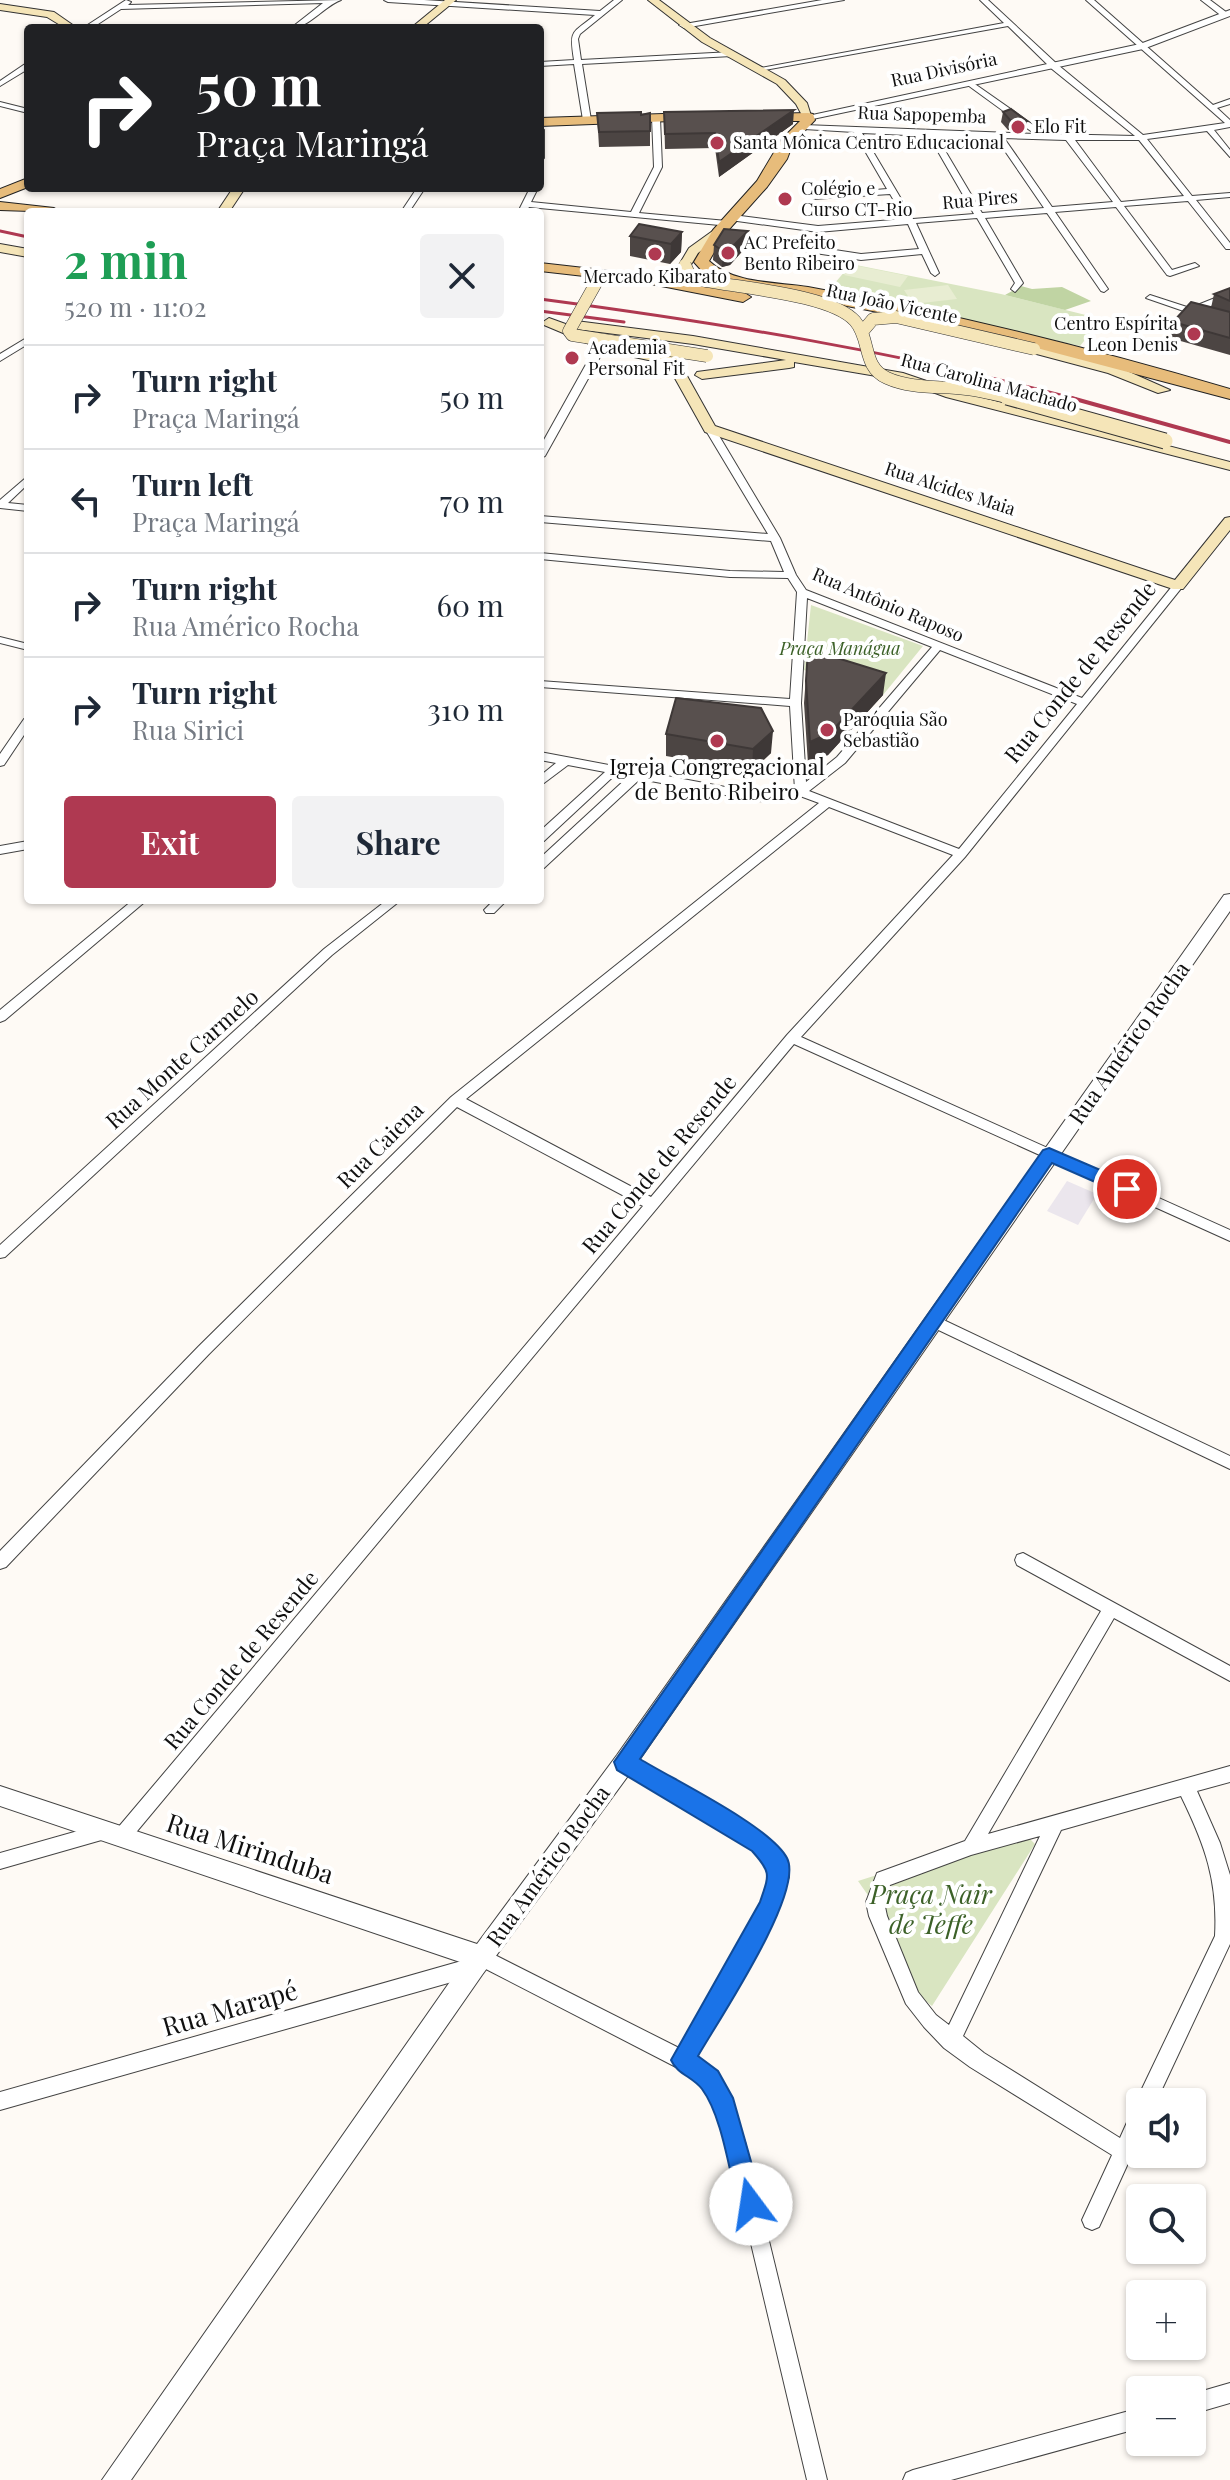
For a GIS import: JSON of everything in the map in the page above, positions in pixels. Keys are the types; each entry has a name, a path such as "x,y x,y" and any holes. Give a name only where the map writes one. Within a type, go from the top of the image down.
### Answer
{"main road":[{"path":"653,0 684,25 788,87 806,122"},
{"path":"421,24 450,1"},
{"path":"0,7 50,14 66,24"},
{"path":"746,116 806,122"},
{"path":"544,122 715,117"},
{"path":"806,122 789,139 772,171 726,225 693,251 685,265 689,274 701,280 831,306 852,317 862,332 872,367 887,379 986,392 1204,452 1228,465"},
{"path":"2,200 24,185"},
{"path":"2,200 37,208"},
{"name":"Rua João Vicente","path":"726,225 701,258 703,265 723,277 1150,370 1230,394"},
{"path":"0,248 24,252"},
{"name":"Rua João Vicente","path":"544,268 599,279 950,328 1230,410"},
{"path":"599,279 569,331 572,335 712,357 740,358 742,352 736,347"},
{"path":"862,332 873,319 899,317 1113,370 1163,390"},
{"name":"Rua Antônio Raposo","path":"545,322 618,350 672,361 692,391 710,429"},
{"name":"Rua Carolina Machado","path":"545,322 736,347 903,377 943,391 1228,465"},
{"path":"692,391 694,382 720,364 712,357"},
{"path":"702,375 781,364 825,363"},
{"name":"Rua Alcides Maia","path":"710,429 1178,586"},
{"name":"Rua Conde de Resende","path":"1178,586 1230,521"}],"street":[{"path":"93,24 130,0"},
{"path":"120,7 333,0"},
{"path":"300,24 333,0"},
{"path":"388,0 450,1 603,13"},
{"path":"587,120 574,39 577,33 618,0"},
{"path":"684,25 839,0"},
{"path":"984,0 1055,67 1142,138 1229,247"},
{"path":"1090,0 1230,124"},
{"path":"1205,0 1228,14"},
{"name":"Rua Divisória","path":"806,122 1143,46 1228,14"},
{"path":"759,69 1009,24"},
{"path":"544,64 732,54"},
{"path":"0,84 24,69"},
{"path":"972,84 1044,137"},
{"path":"1211,108 1230,101"},
{"path":"0,104 24,110"},
{"path":"634,215 658,167 656,118"},
{"name":"Rua Sapopemba","path":"806,122 857,131 1069,138 1142,138 1230,124"},
{"path":"1209,128 1230,155"},
{"path":"857,131 911,222 935,273"},
{"path":"932,134 1019,283 1015,289"},
{"path":"999,136 1104,289"},
{"path":"1069,138 1170,273 1195,266"},
{"path":"816,197 892,191"},
{"name":"Rua Pires","path":"544,209 812,229 1230,195"},
{"path":"789,246 861,257 925,251"},
{"path":"1191,311 1230,295"},
{"path":"1150,298 1230,324"},
{"path":"0,358 24,342"},
{"path":"544,449 600,343"},
{"path":"0,347 11,350"},
{"path":"594,359 618,350"},
{"name":"Rua Antônio Raposo","path":"710,429 775,538 802,592 1083,702"},
{"path":"0,505 24,483"},
{"path":"0,505 24,508"},
{"path":"544,519 775,538"},
{"path":"544,556 730,574 791,575"},
{"name":"Rua Conde de Resende","path":"114,1834 652,1204 713,1137 792,1038 961,854 1178,586"},
{"path":"801,792 795,703 802,592"},
{"path":"0,640 24,646"},
{"path":"544,757 757,797 776,798 801,792 841,760 938,646"},
{"path":"544,684 795,703"},
{"path":"0,762 24,727"},
{"path":"544,779 565,761"},
{"path":"544,834 614,770"},
{"path":"544,861 637,775"},
{"path":"801,792 961,854"},
{"name":"Rua Caiena","path":"0,1562 204,1350 456,1100 829,801"},
{"path":"0,850 24,846"},
{"name":"Rua Américo Rocha","path":"115,2480 478,1962 625,1762 1230,899"},
{"path":"0,1017 136,904"},
{"name":"Rua Monte Carmelo","path":"0,1253 328,952 390,904"},
{"path":"490,910 497,904"},
{"path":"792,1038 1230,1236"},
{"path":"456,1100 652,1204"},
{"path":"933,1321 1230,1463"},
{"path":"1023,1560 1230,1674"},
{"path":"971,1847 1111,1608"},
{"path":"625,1762 760,1843 778,1863 780,1877 770,1907 683,2060"},
{"path":"1123,2151 951,2041 912,1998 890,1950 875,1902 883,1879 971,1847 1230,1774"},
{"path":"1153,2088 1224,1937 1229,1913 1229,1891 1224,1868 1186,1788"},
{"name":"Rua Mirinduba","path":"0,1796 478,1962"},
{"path":"951,2041 1055,1824"},
{"path":"0,1861 114,1834"},
{"path":"478,1962 683,2060 710,2079 736,2142 817,2480"},
{"name":"Rua Marapé","path":"0,2101 478,1962"},
{"path":"1092,2220 1126,2145"},
{"path":"1206,2400 1230,2393"},
{"path":"913,2480 1126,2422"}],"shaded area":[{"path":"1067,1181 1097,1194 1078,1225 1047,1211"}],"green space":[{"path":"851,264 1001,294 1102,319 1080,346 829,290"},
{"path":"853,265 908,276 900,287 844,275"},
{"path":"948,285 957,299 913,304 904,290"},
{"path":"1021,286 1032,289 1062,287 1091,301 1065,310 1005,295"},
{"name":"Praça Manágua","path":"811,605 923,646 883,695 804,670"},
{"name":"Praça Nair de Teffe","path":"1025,1834 1035,1844 932,2006 910,1988 872,1901 858,1881 968,1846"}],"building":[{"path":"1011,109 1027,121 1010,120 1003,112"},
{"path":"794,110 719,162 715,133 665,134 664,112"},
{"path":"641,112 641,115 650,113 650,131 599,132 597,113"},
{"path":"639,224 682,232 671,244 630,236"},
{"path":"724,229 748,231 730,249 723,251 714,245"},
{"path":"1230,288 1230,301 1214,294"},
{"path":"1191,302 1230,312 1230,338 1173,322"},
{"path":"808,649 886,673 830,733 810,742 806,681"},
{"path":"676,698 761,708 773,731 753,749 666,734"}],"railway":[{"path":"0,231 24,236"},
{"path":"544,300 810,340 943,367 1076,399"},
{"path":"544,312 624,322"},
{"path":"1068,397 1230,442"}],"place":[{"name":"Elo Fit","path":"1018,127"},
{"name":"Santa Mônica Centro Educacional","path":"717,143"},
{"name":"Colégio e Curso CT-Rio","path":"785,199"},
{"name":"AC Prefeito Bento Ribeiro","path":"728,253"},
{"name":"Mercado Kibarato","path":"655,254"},
{"name":"Centro Espírita Leon Denis","path":"1194,334"},
{"name":"Academia Personal Fit","path":"572,358"},
{"name":"Paróquia São Sebastião","path":"827,730"},
{"name":"Igreja Congregacional de Bento Ribeiro","path":"717,741"}],"route":[{"path":"751,2204 724,2107 710,2079 683,2060 777,1893 780,1877 778,1863 760,1843 625,1762 1049,1154 1127,1189"}]}
